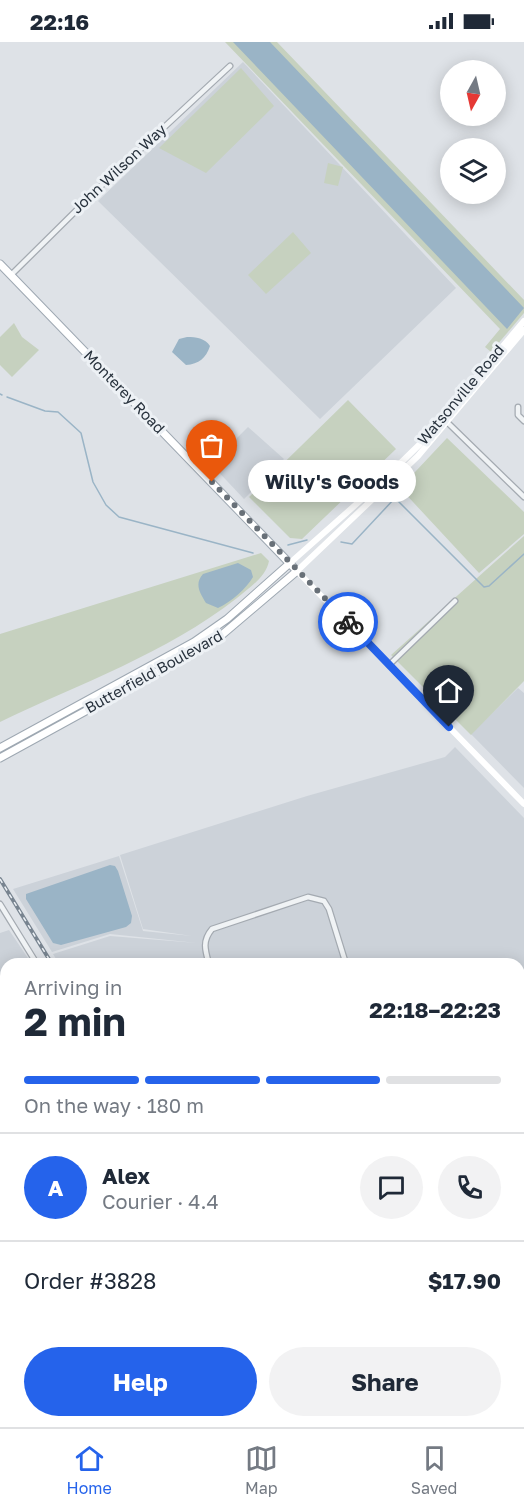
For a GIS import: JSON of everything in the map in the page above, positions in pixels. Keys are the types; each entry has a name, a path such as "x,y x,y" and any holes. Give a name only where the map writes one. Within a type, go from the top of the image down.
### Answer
{"main road":[{"name":"Monterey Road","path":"0,264 524,804"},
{"name":"Watsonville Road","path":"297,571 400,475 448,423 516,335 524,321"},
{"name":"Watsonville Road","path":"290,564 413,452 516,335 524,330"},
{"name":"Butterfield Boulevard","path":"0,748 194,642 227,619 290,564"},
{"name":"Butterfield Boulevard","path":"0,758 217,639 297,571"}],"street":[{"name":"John Wilson Way","path":"10,275 102,185 230,66"},
{"path":"518,407 517,411 524,421"},
{"path":"448,423 524,497"},
{"path":"389,665 455,601"},
{"path":"207,958 204,948 205,939 212,929 308,897 324,902 329,909 344,958"},
{"path":"0,904 33,958"}],"shaded area":[{"path":"243,62 456,288 320,419 98,201"},
{"path":"248,427 284,459 244,499 211,464"},
{"path":"518,688 524,693 524,788 471,734"},
{"path":"455,747 524,818 524,958 55,958 53,954 110,936 197,943 110,934 52,952 13,889 119,856 143,931 192,936 143,929 120,855 307,796 445,757"},
{"path":"9,930 28,958 0,958 0,933"}],"green space":[{"path":"225,42 277,42 524,300 524,313 491,352 485,347 500,329"},
{"path":"241,68 274,106 206,173 159,148"},
{"path":"328,163 343,167 338,186 324,183"},
{"path":"293,232 311,253 266,294 248,275"},
{"path":"14,323 22,337 39,350 12,377 0,365 0,337"},
{"path":"348,400 396,449 302,539 290,538 249,497"},
{"path":"447,438 524,512 524,534 479,573 400,488"},
{"path":"524,536 524,681 471,735 391,655"},
{"path":"261,553 269,561 261,577 209,618 152,652 0,722 0,634"}],"water":[{"path":"233,42 270,42 524,308 507,329"},
{"path":"200,338 210,346 201,360 186,365 172,352 179,339"},
{"path":"238,563 251,570 253,577 246,586 233,599 218,608 206,603 198,585 203,574"},
{"path":"110,865 115,866 118,871 132,916 131,923 126,927 61,945 53,943 26,899 26,894"}],"waterway":[{"path":"7,397 45,411 58,412 81,433 93,482 106,505 119,517 253,553"},
{"path":"341,542 352,544 395,498 484,587 489,586 524,554"},
{"path":"288,545 307,540"}],"railway":[{"path":"0,879 48,958"}],"way so far":[{"path":"212,482 258,532 348,622"}],"place":[{"name":"Willy's Goods","path":"212,482"}],"route":[{"path":"348,622 449,727"}]}
